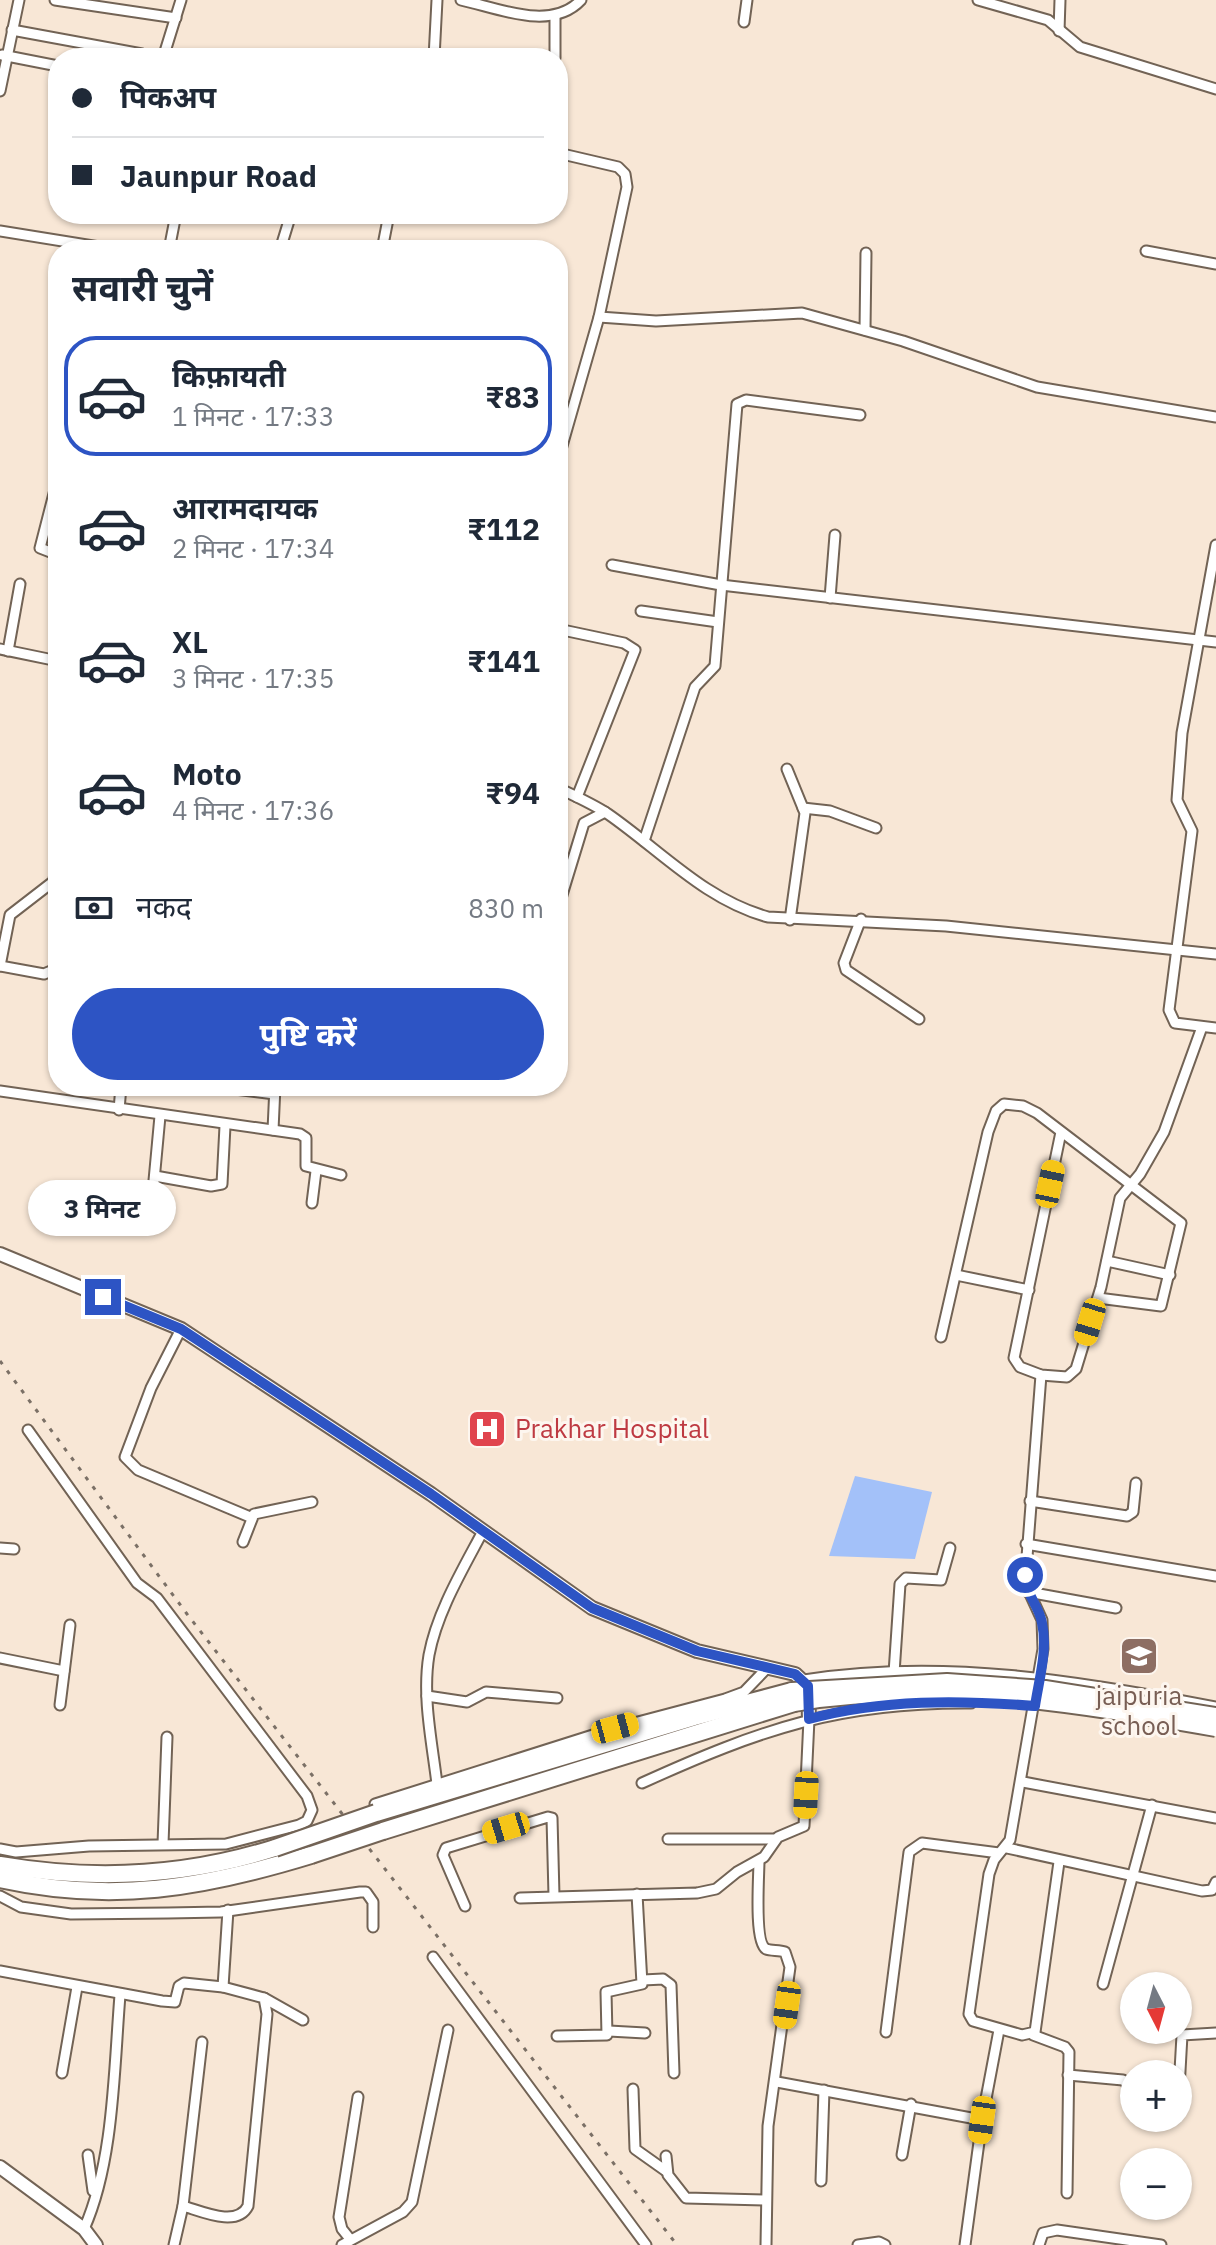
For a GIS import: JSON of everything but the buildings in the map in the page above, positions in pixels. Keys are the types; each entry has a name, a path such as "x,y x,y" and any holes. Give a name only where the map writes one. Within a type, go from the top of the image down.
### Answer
{"highway":[{"path":"0,1865 81,1875 138,1874 212,1866 275,1848 376,1808 679,1721 796,1691 947,1682 1045,1689 1216,1716"},
{"path":"0,1879 87,1893 156,1891 247,1875 796,1691 1016,1698 1216,1730"}],"street":[{"path":"0,91 3,55 19,0"},
{"path":"55,0 176,18"},
{"path":"166,48 181,0"},
{"path":"435,48 437,0"},
{"path":"463,0 542,17 555,16 581,0"},
{"path":"744,22 747,0"},
{"path":"978,0 1048,20 1080,47 1216,89"},
{"path":"1059,31 1060,0"},
{"path":"555,16 555,48"},
{"path":"12,30 110,48"},
{"path":"3,55 48,64"},
{"path":"568,155 606,162 625,174 627,187 599,317 568,425"},
{"path":"0,231 56,240"},
{"path":"1146,251 1216,264"},
{"path":"865,330 866,253"},
{"path":"599,317 656,321 802,313 865,330 1037,387 1216,417"},
{"path":"644,841 695,687 715,666 737,404 746,400 860,415"},
{"path":"48,517 40,548 48,551"},
{"path":"830,598 835,535"},
{"path":"1216,545 1196,640 1178,778 1178,806 1188,818 1192,831 1170,1018 1175,1023 1216,1028"},
{"path":"612,565 721,585 1216,642"},
{"path":"20,584 4,650 48,659"},
{"path":"641,611 718,622"},
{"path":"568,631 624,643 635,650 577,797"},
{"path":"787,769 803,808 805,828 790,920"},
{"path":"568,793 605,812 693,880 751,913 790,920 861,919 1216,954"},
{"path":"803,808 840,813 876,828"},
{"path":"568,875 584,823 605,812"},
{"path":"48,886 10,915 0,966 48,972"},
{"path":"861,919 844,963 846,970 919,1019"},
{"path":"1061,1132 1014,1358 1020,1367 1041,1375 1072,1375 1098,1298 1120,1198 1164,1132 1202,1027"},
{"path":"0,1091 225,1126 304,1135 306,1166 341,1175"},
{"path":"119,1110 120,1096"},
{"path":"273,1130 275,1096"},
{"path":"941,1337 996,1111 1004,1104 1023,1106 1181,1223 1161,1306 1098,1298"},
{"path":"152,1202 160,1116"},
{"path":"155,1176 211,1186 222,1184 225,1126"},
{"path":"312,1203 316,1171"},
{"path":"0,1254 181,1329 483,1531 592,1608 697,1651 767,1668 796,1691 894,1673 961,1671 1040,1676 1216,1707"},
{"path":"1107,1261 1170,1275"},
{"path":"956,1275 1029,1290"},
{"path":"181,1329 151,1388 125,1457 138,1470 250,1517 312,1502"},
{"path":"1041,1375 1026,1544 1028,1592 1039,1610 1044,1631 1040,1676 1023,1782 1003,1851 989,1874 969,2014 973,2021 999,2030 1033,2035 1068,2049 1067,2193"},
{"path":"0,1849 16,1852 89,1846 226,1844 299,1825 310,1816 310,1803 230,1691 157,1598 137,1583 28,1430"},
{"path":"1030,1501 1127,1516 1133,1512 1136,1483"},
{"path":"243,1542 250,1517"},
{"path":"437,1784 427,1696 429,1656 436,1629 483,1531"},
{"path":"1026,1544 1216,1576"},
{"path":"0,1548 14,1549"},
{"path":"894,1673 900,1584 906,1578 941,1580 950,1548"},
{"path":"1028,1592 1116,1608"},
{"path":"60,1705 70,1625"},
{"path":"0,1658 64,1671"},
{"path":"376,1808 437,1784 615,1728 734,1696 756,1683 767,1668"},
{"path":"668,1839 776,1839 804,1826 808,1686 796,1691"},
{"path":"427,1696 467,1702 486,1692 557,1698"},
{"path":"642,1783 758,1734 846,1710 916,1702 1035,1706 1216,1730"},
{"path":"163,1844 167,1737"},
{"path":"1023,1782 1216,1818"},
{"path":"1103,1984 1152,1805"},
{"path":"465,1906 443,1855 446,1848 548,1817 552,1818 555,1830 554,1896"},
{"path":"520,1898 709,1891 759,1861 776,1839"},
{"path":"886,2032 909,1852 922,1843 1003,1851 1215,1888"},
{"path":"759,1861 762,1944 767,1949 785,1952 790,1967 777,2082 768,2126 766,2245"},
{"path":"1033,2035 1059,1862"},
{"path":"0,1896 21,1907 71,1914 228,1910 266,1902 366,1892 373,1902 373,1927"},
{"path":"609,2031 606,1992 640,1986 643,1980 637,1894"},
{"path":"223,1987 228,1910"},
{"path":"433,1957 646,2245"},
{"path":"0,1971 120,1995 175,2002 184,1983 223,1987 264,1998 303,2020"},
{"path":"643,1980 663,1979 671,1985 674,2073"},
{"path":"62,2073 77,1987"},
{"path":"84,2229 94,2207 111,2109 120,1995"},
{"path":"183,2206 227,2217 239,2216 248,2206 267,2014 264,1998"},
{"path":"358,2097 339,2217 346,2242 403,2212 412,2202 448,2030"},
{"path":"965,2245 982,2120 999,2030"},
{"path":"557,2036 604,2036 609,2031 645,2033"},
{"path":"1181,2060 1182,2035 1216,2033"},
{"path":"174,2245 183,2206 202,2042"},
{"path":"1068,2075 1120,2080"},
{"path":"777,2082 911,2104 982,2120"},
{"path":"633,2089 635,2149 666,2171 686,2198 766,2200"},
{"path":"821,2181 824,2090"},
{"path":"902,2155 911,2104"},
{"path":"88,2155 94,2207"},
{"path":"666,2156 666,2171"},
{"path":"0,2167 84,2229 96,2245"},
{"path":"1039,2245 1043,2233 1049,2230 1114,2242 1161,2245"},
{"path":"858,2245 879,2242 885,2245"}],"water":[{"path":"855,1476 932,1492 915,1559 829,1556"}],"railway":[{"path":"0,1361 187,1614 677,2245"}],"place":[{"name":"Prakhar Hospital","path":"487,1429"},
{"name":"jaipuria school","path":"1139,1656"}],"route":[{"path":"103,1297 181,1329 431,1494 592,1608 697,1651 795,1674 808,1686 809,1719 835,1712 916,1702 1035,1706 1044,1631 1039,1610 1026,1588 1025,1575"}]}
